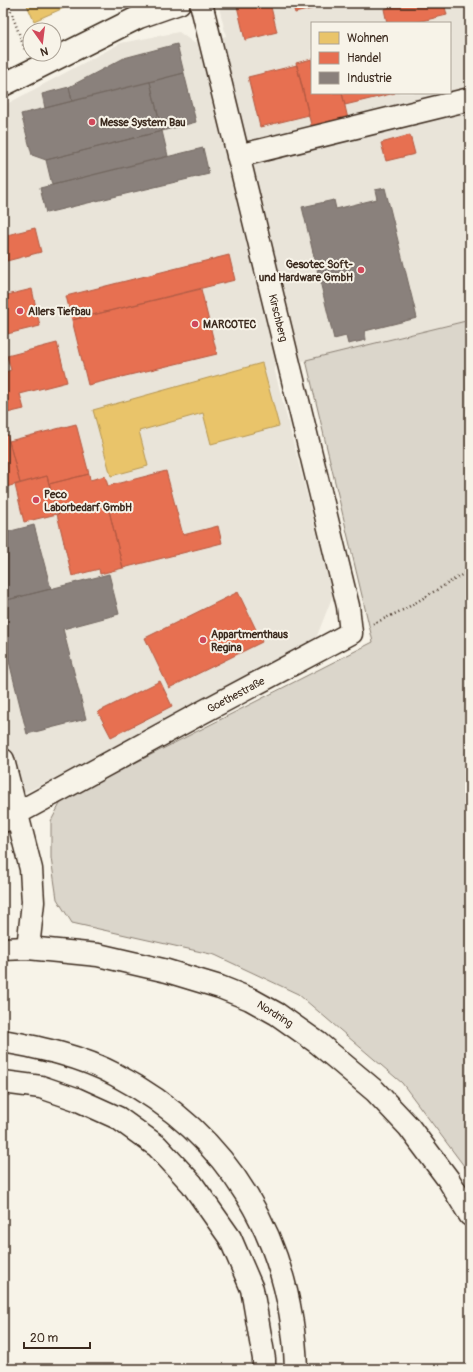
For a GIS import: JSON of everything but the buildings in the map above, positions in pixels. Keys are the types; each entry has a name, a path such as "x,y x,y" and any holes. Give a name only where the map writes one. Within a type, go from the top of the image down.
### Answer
{"main road":[{"path":"3,85 139,17 179,3"},
{"name":"Kirschberg","path":"201,3 348,606 351,634"},
{"path":"238,156 470,99"},
{"name":"Goethestraße","path":"10,818 199,714 351,634"},
{"path":"3,760 10,818 31,869 33,902 28,948"},
{"name":"Nordring","path":"3,949 28,948 98,955 167,971 220,987 250,999 278,1014 318,1043 375,1090 413,1133 448,1179 470,1215"},
{"path":"3,1041 41,1048 80,1059 115,1074 148,1094 179,1117 207,1142 232,1172 255,1210 271,1243 282,1275 290,1314 296,1369"},
{"path":"3,1082 41,1087 76,1099 118,1118 157,1146 192,1184 230,1238 252,1289 264,1359 264,1369"}],"path":[{"path":"8,3 33,69"},
{"path":"351,634 405,609 470,570"}],"shaded area":[{"path":"218,3 470,3 470,320 274,368 333,595 315,641 53,779 3,803 3,106 121,43 179,32 194,43 226,36"},
{"path":"470,320 470,1174 402,1083 298,994 215,955 72,923 57,899 51,858 51,821 62,800 373,642 306,360"}],"place":[{"name":"Messe System Bau","path":"92,122"},
{"name":"Gesotec Soft- und Hardware GmbH","path":"361,270"},
{"name":"Allers Tiefbau","path":"20,311"},
{"name":"MARCOTEC","path":"195,324"},
{"name":"Peco Laborbedarf GmbH","path":"36,500"},
{"name":"Appartmenthaus Regina","path":"203,640"}]}
